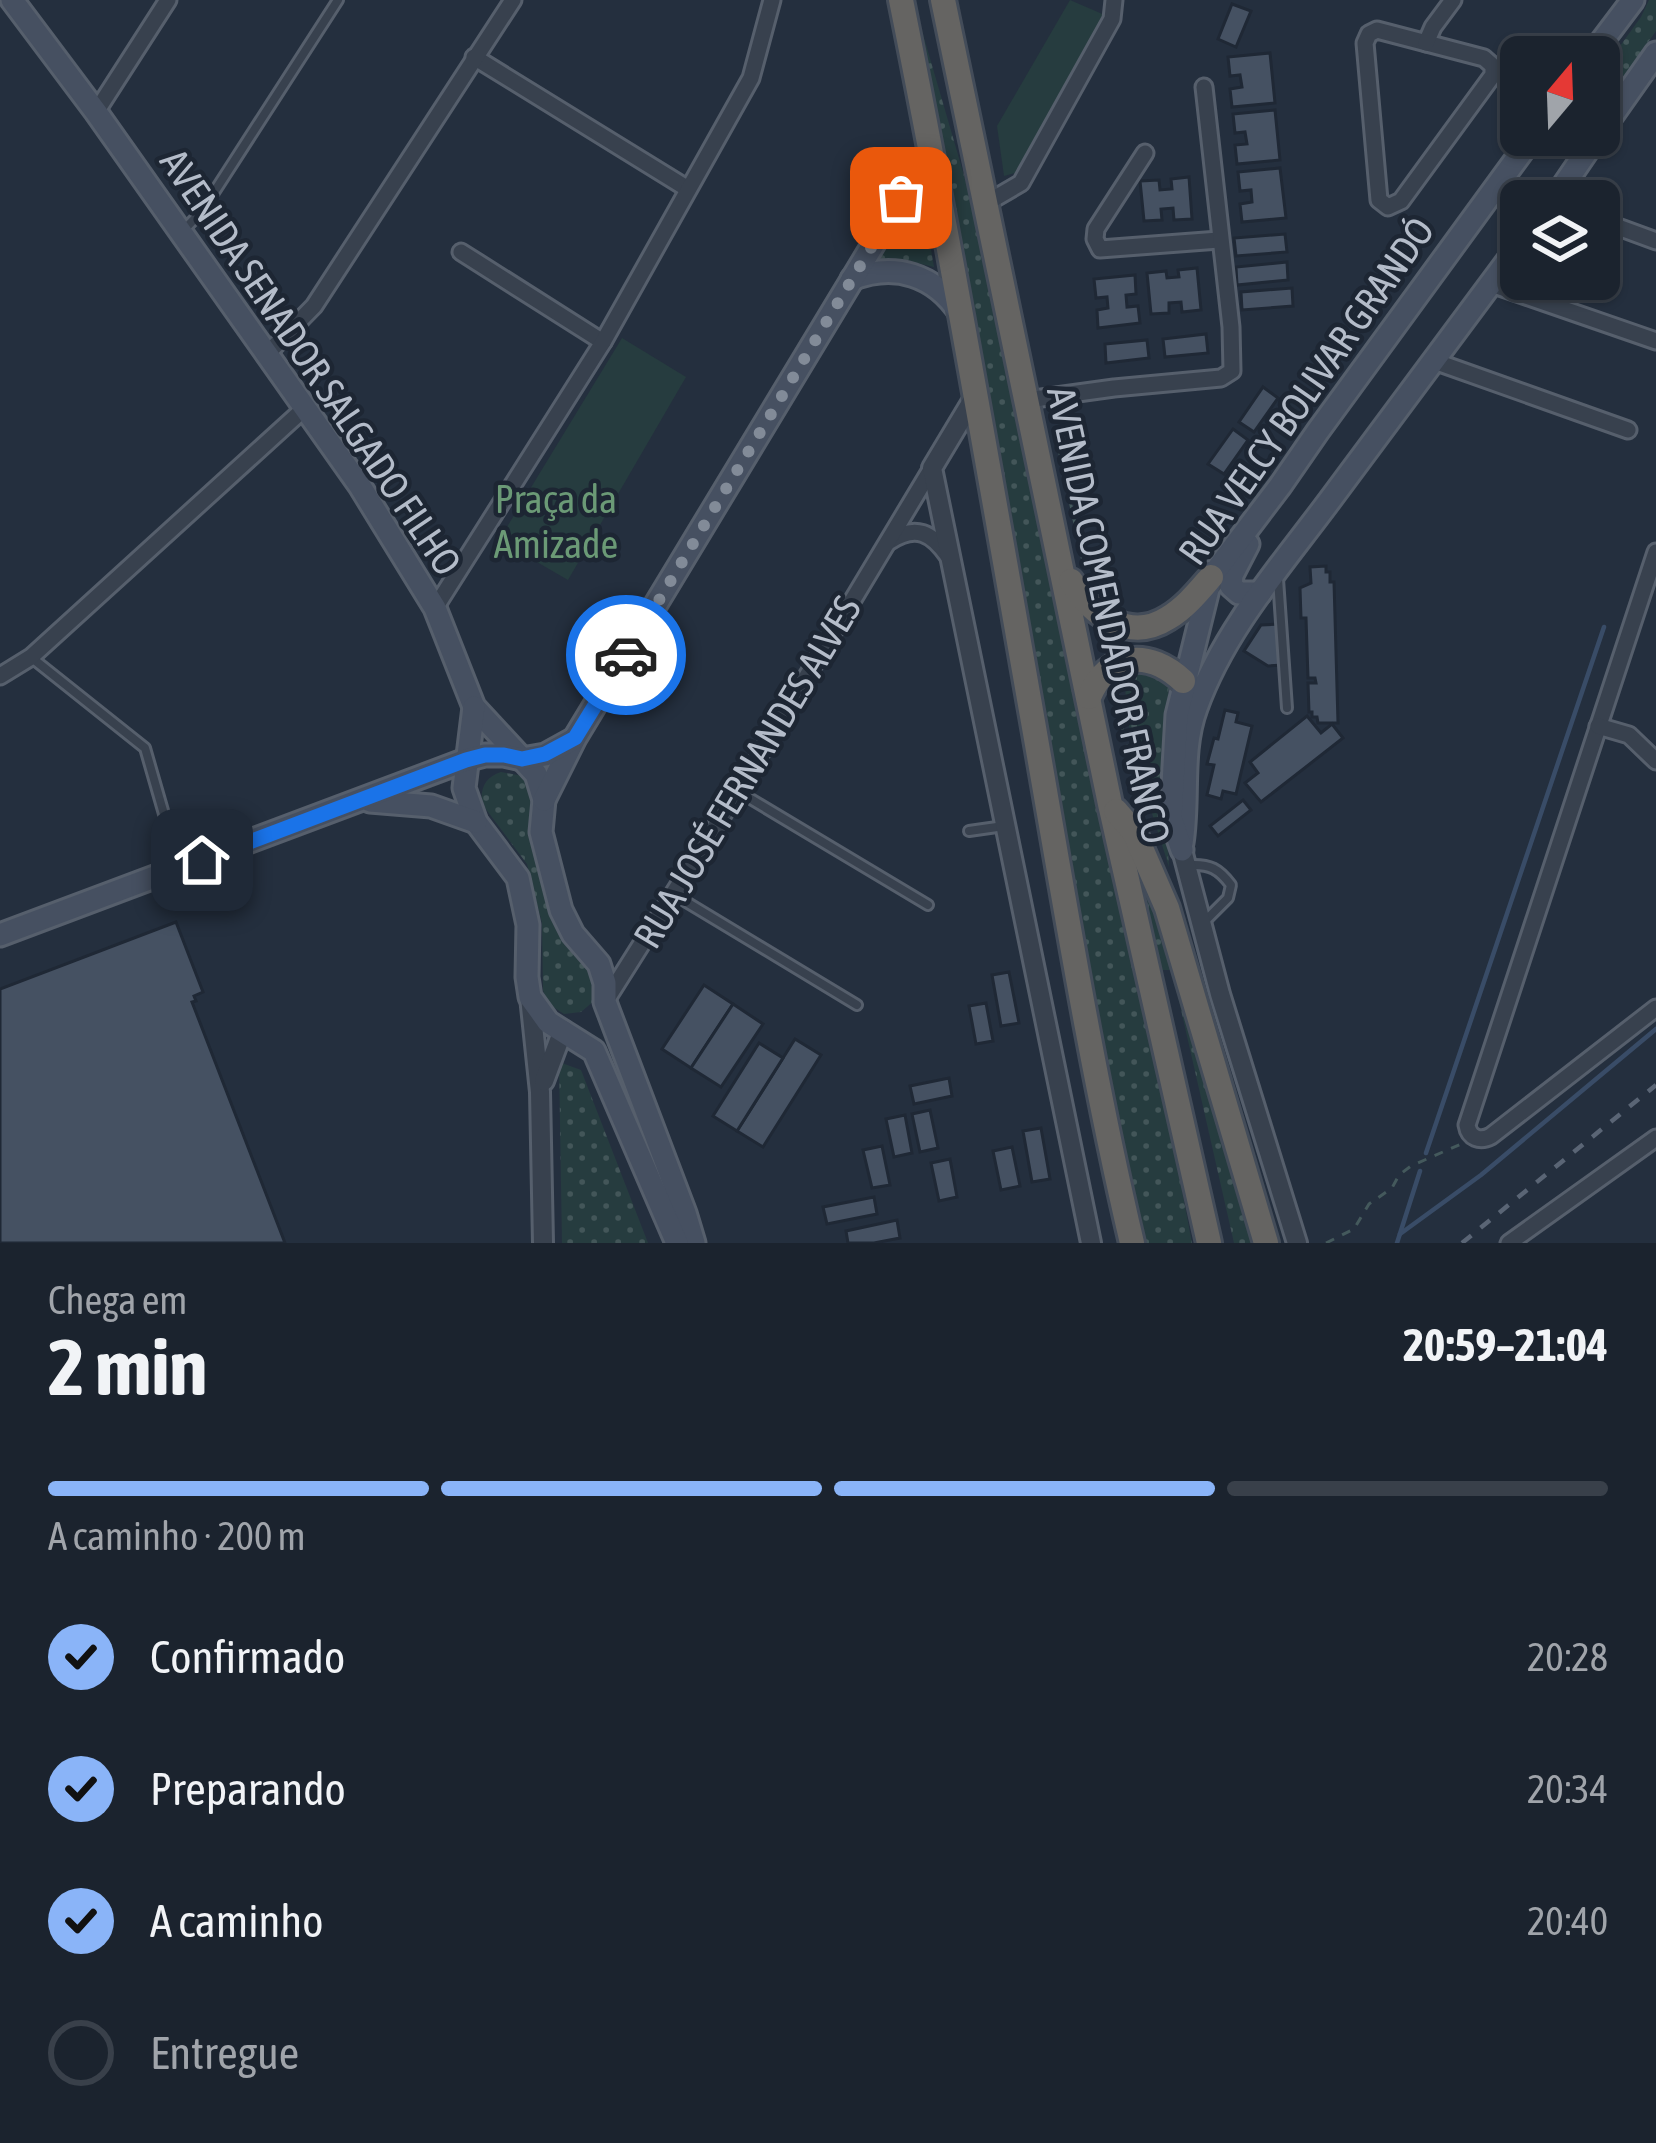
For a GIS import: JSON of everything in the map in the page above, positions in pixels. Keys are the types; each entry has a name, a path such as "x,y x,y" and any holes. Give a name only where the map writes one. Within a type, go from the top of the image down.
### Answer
{"highway":[{"path":"901,0 962,315 1077,985 1132,1243"},
{"name":"AVENIDA COMENDADOR FRANCO","path":"944,0 1110,804 1209,1243"},
{"path":"1061,566 1084,602 1102,617 1132,627 1164,622 1211,578"},
{"path":"1088,697 1095,681 1125,661 1141,658 1158,662 1183,681"},
{"path":"1110,804 1134,832 1167,908 1266,1243"}],"main road":[{"name":"AVENIDA SENADOR SALGADO FILHO","path":"12,0 360,486 435,608 474,706 536,774 544,800 541,832 560,910 599,964 605,1002 694,1243"},
{"path":"1606,36 1633,0"},
{"path":"1620,93 1656,53"},
{"path":"544,800 575,738 931,149"},
{"name":"RUA VELCY BOLIVAR GRANDÓ","path":"1183,858 1171,818 1177,715 1211,578 1519,156"},
{"path":"852,279 882,271 912,274 932,282 962,315"},
{"name":"RUA VELCY BOLIVAR GRANDÓ","path":"1183,858 1185,767 1194,712 1213,669 1260,593 1500,272"},
{"path":"1260,593 1239,593 1230,581 1280,486"},
{"path":"474,706 464,788 476,822 518,878 528,925 530,998 548,1022 594,1051 677,1243"},
{"path":"0,935 466,760 485,755 522,759 545,754 575,738"},
{"path":"363,800 431,806 476,822"},
{"path":"563,1030 581,1027 596,1017 605,1002"},
{"path":"685,1213 709,1243"}],"street":[{"path":"96,112 168,0"},
{"path":"268,353 314,306 513,0"},
{"path":"435,608 603,342 751,78 772,0"},
{"path":"986,204 1021,183 1112,19 1114,0"},
{"path":"1426,43 1453,0"},
{"path":"1377,30 1426,43 1484,58 1492,66 1492,75 1401,201 1388,207 1379,200 1365,43 1377,30"},
{"path":"474,57 688,189"},
{"path":"1027,400 1221,378 1232,370 1204,87"},
{"path":"1145,153 1096,229 1100,249 1219,240"},
{"path":"1620,228 1656,241"},
{"path":"461,252 603,342"},
{"path":"1491,284 1656,341"},
{"path":"1433,361 1628,430"},
{"path":"974,398 932,468 1091,1243"},
{"path":"0,676 31,657 306,407"},
{"name":"RUA JOSÉ FERNANDES ALVES","path":"605,1002 932,468"},
{"path":"887,542 902,533 927,533 950,559"},
{"path":"1656,552 1468,1132 1482,1137 1656,1008"},
{"path":"1640,602 1656,588"},
{"path":"1598,726 1629,735 1656,761"},
{"name":"RUA VELCY BOLIVAR GRANDÓ","path":"1183,858 1297,1243"},
{"path":"530,998 540,1092 544,1243"},
{"path":"540,1092 563,1030"},
{"path":"1510,1243 1656,1138"}],"lane":[{"path":"182,232 202,212 338,0"},
{"path":"1277,572 1287,708"},
{"path":"31,657 145,748 168,828"},
{"path":"738,791 928,905"},
{"path":"970,831 1006,826"},
{"path":"1183,858 1220,871 1231,885 1228,898 1201,925"},
{"path":"673,894 857,1005"}],"path":[{"path":"1115,682 1116,705 1149,824"},
{"path":"1326,1243 1354,1228 1369,1204 1412,1166 1482,1137"},
{"path":"1343,1243 1347,1233"}],"green space":[{"path":"913,0 972,203 1140,970 1192,1243 1143,1243 1113,1123"},
{"path":"1070,0 1107,16 1015,173 1004,176 997,126"},
{"path":"1649,0 1656,0 1656,31 1620,82 1620,46"},
{"path":"922,197 934,267 901,259 871,263"},
{"name":"Praça da Amizade","path":"622,338 686,377 568,580 499,540"},
{"path":"1140,671 1157,673 1169,686 1162,767 1169,867 1129,724 1126,682"},
{"path":"501,772 523,776 531,784 569,943 598,984 595,1000 581,1012 564,1014 547,1003 542,923 527,864 482,804 485,784"},
{"path":"1147,879 1259,1243 1234,1243 1172,970 1162,970 1142,883"},
{"path":"559,1062 581,1070 648,1243 562,1243"}],"building":[{"path":"1232,4 1251,11 1236,47 1218,39"},
{"path":"1270,53 1275,103 1232,107 1230,89 1242,87 1240,75 1230,76 1228,57"},
{"path":"1275,110 1280,160 1237,164 1235,145 1247,144 1245,132 1235,133 1233,114"},
{"path":"1280,168 1286,218 1242,222 1240,204 1252,202 1251,190 1240,191 1238,172"},
{"path":"1189,177 1192,219 1174,220 1173,208 1161,209 1162,220 1144,221 1140,181 1159,180 1160,190 1172,189 1171,179"},
{"path":"1285,234 1287,252 1236,256 1234,238"},
{"path":"1287,262 1288,280 1237,285 1236,267"},
{"path":"1197,268 1201,310 1182,312 1181,302 1169,303 1169,313 1151,314 1147,273 1166,271 1167,278 1179,277 1178,270"},
{"path":"1135,275 1136,294 1126,295 1127,307 1138,306 1140,323 1098,328 1097,310 1108,308 1107,297 1096,298 1094,279"},
{"path":"1292,288 1293,306 1242,310 1241,292"},
{"path":"1206,334 1208,353 1165,357 1163,339"},
{"path":"1147,340 1149,358 1106,363 1105,344"},
{"path":"1263,387 1278,398 1254,432 1239,422"},
{"path":"1233,429 1248,440 1224,474 1208,464"},
{"path":"1326,566 1334,582 1338,723 1318,723 1309,712 1308,683 1316,683 1315,678 1308,678 1306,618 1301,618 1300,588 1311,583 1310,567"},
{"path":"1280,624 1283,665 1268,666 1244,651 1261,625"},
{"path":"1225,710 1238,713 1236,722 1252,726 1236,794 1223,791 1221,799 1207,795 1214,765 1207,764"},
{"path":"1307,716 1321,733 1332,724 1343,738 1261,802 1245,783 1258,773 1250,762"},
{"path":"1243,800 1251,810 1218,836 1210,826"},
{"path":"176,922 203,992 192,1002 285,1243 0,1243 0,989"},
{"path":"1009,972 1019,1023 1001,1026 992,975"},
{"path":"704,985 733,1004 691,1068 662,1049"},
{"path":"986,1003 993,1041 976,1044 969,1006"},
{"path":"733,1004 763,1024 721,1087 691,1068"},
{"path":"795,1039 821,1055 763,1147 737,1131"},
{"path":"759,1043 783,1058 737,1131 713,1116"},
{"path":"949,1078 952,1096 914,1104 910,1086"},
{"path":"930,1110 938,1148 920,1152 912,1114"},
{"path":"905,1115 912,1153 894,1157 886,1119"},
{"path":"1041,1128 1050,1179 1032,1182 1023,1131"},
{"path":"882,1146 890,1185 872,1188 863,1150"},
{"path":"1012,1147 1020,1186 1001,1190 993,1151"},
{"path":"950,1159 957,1197 939,1201 931,1163"},
{"path":"874,1197 877,1214 827,1224 823,1207"},
{"path":"897,1220 900,1238 848,1243 846,1231"}],"waterway":[{"path":"1426,1153 1604,627"},
{"path":"1400,1234 1481,1175 1656,1029"},
{"path":"1397,1243 1420,1171"}],"railway":[{"path":"1462,1243 1656,1085"}],"way so far":[{"path":"626,655 901,198"}],"route":[{"path":"202,860 466,760 545,754 575,738 626,655"}]}
